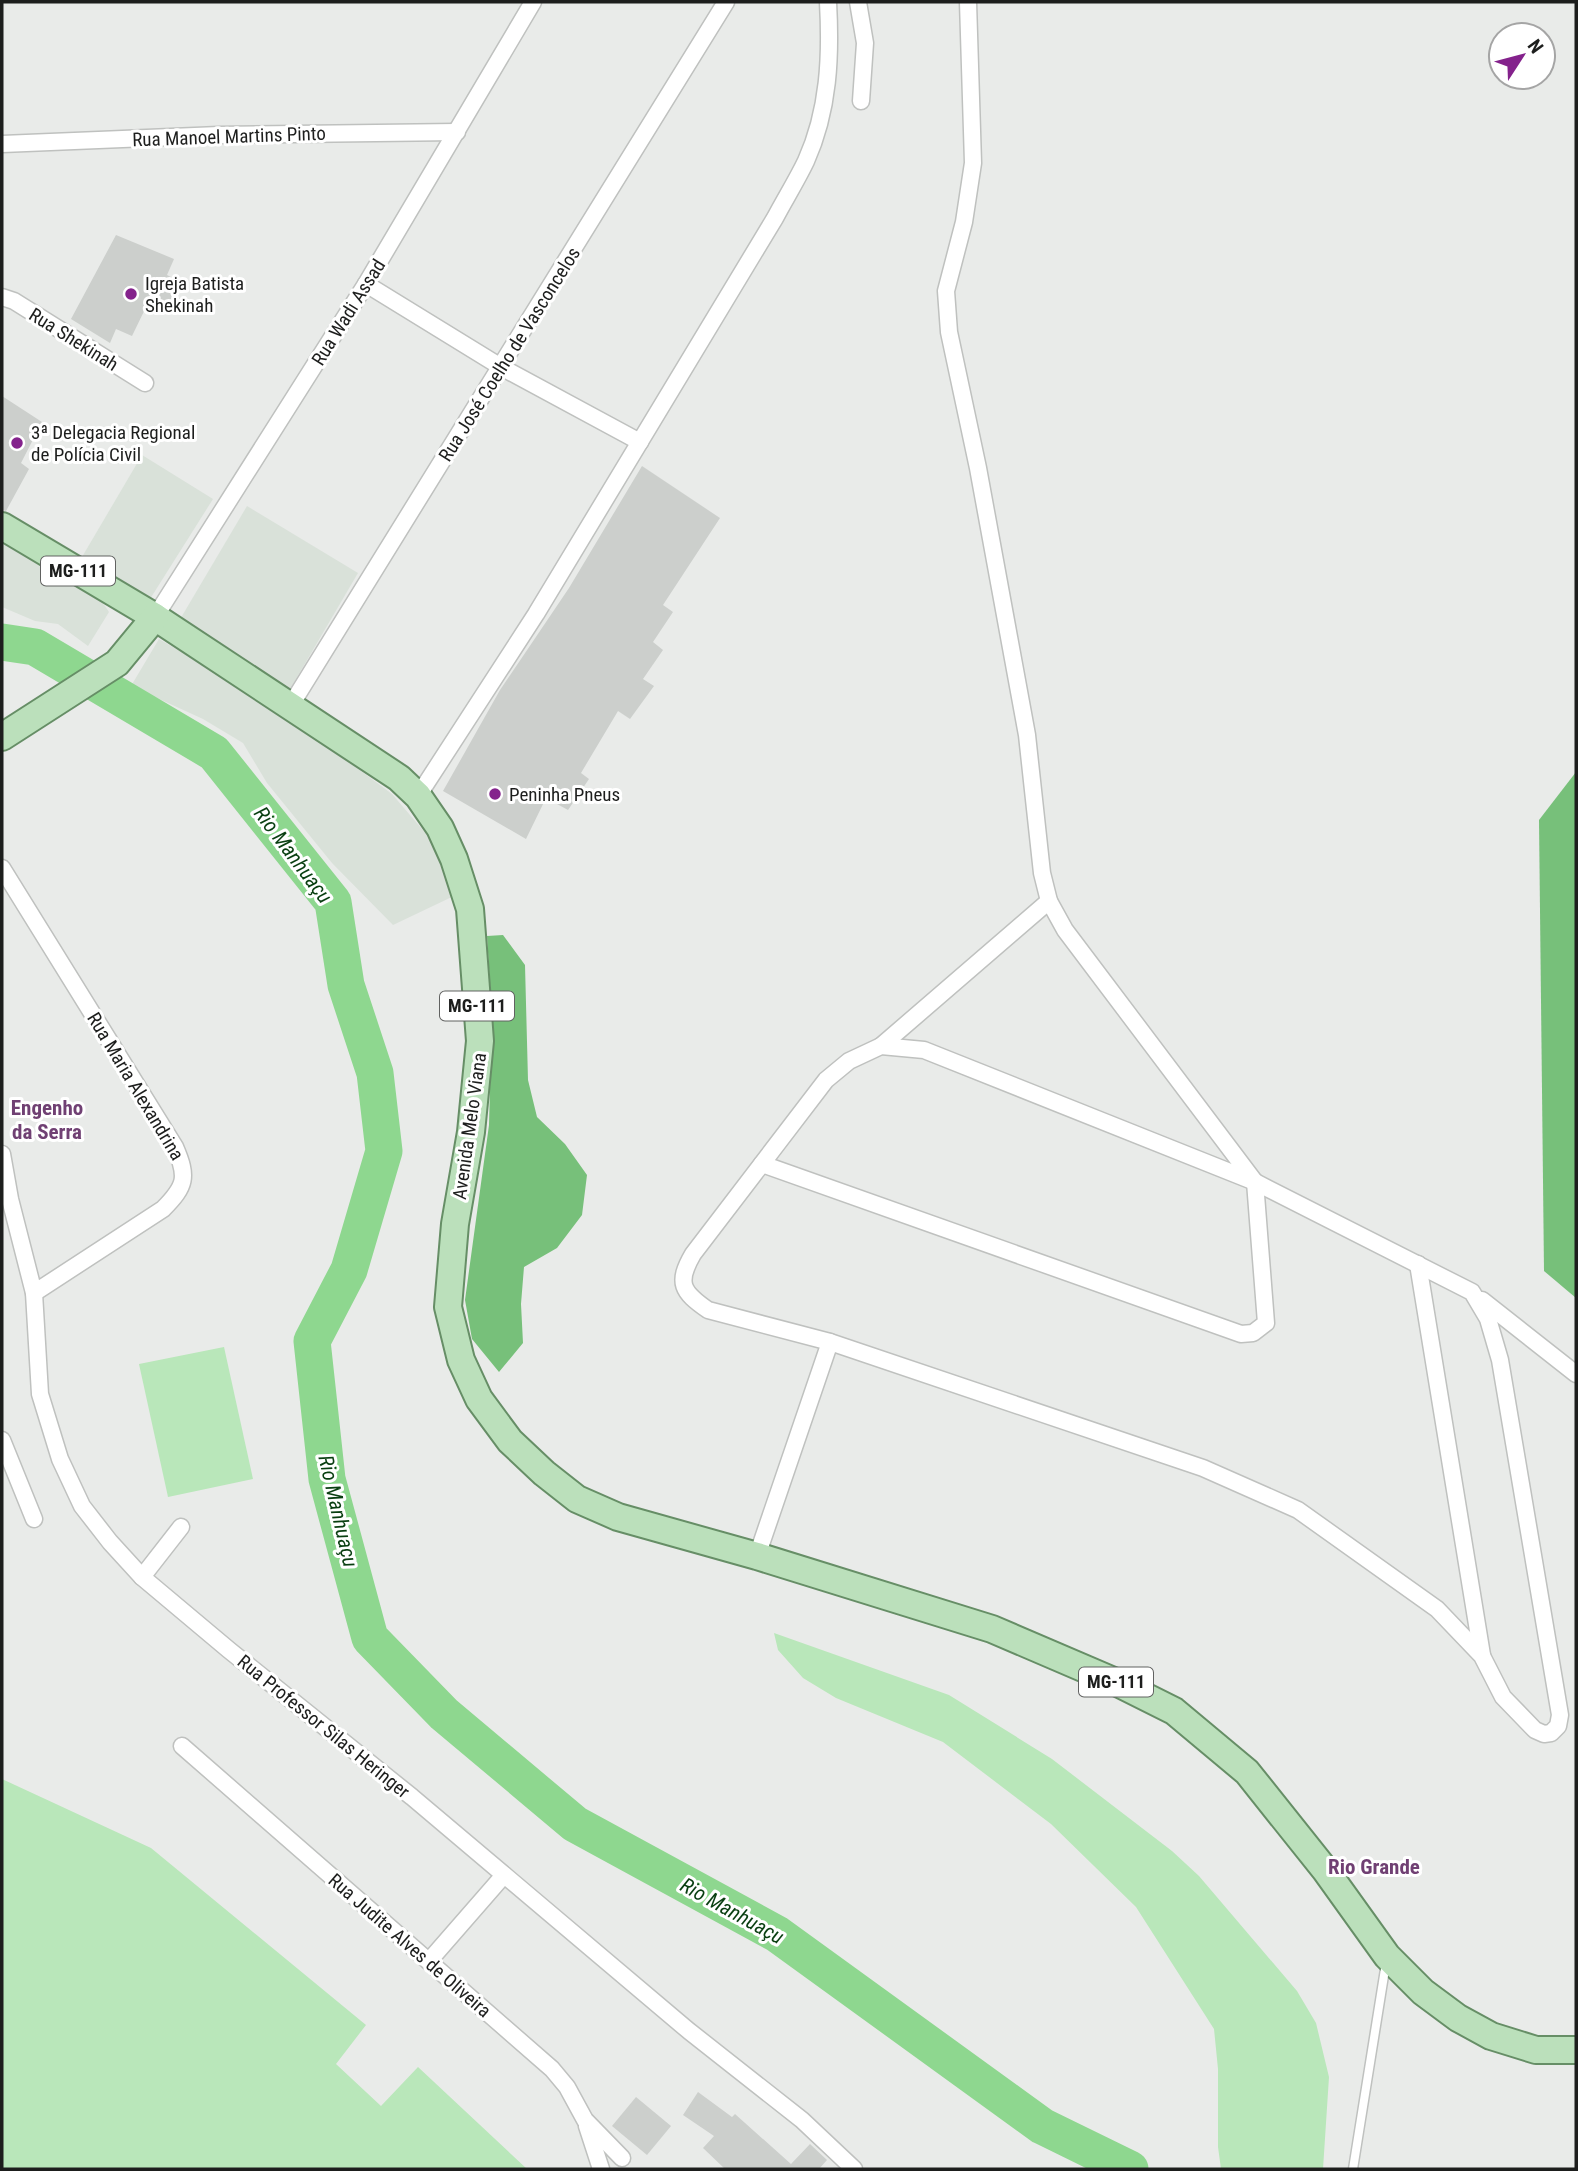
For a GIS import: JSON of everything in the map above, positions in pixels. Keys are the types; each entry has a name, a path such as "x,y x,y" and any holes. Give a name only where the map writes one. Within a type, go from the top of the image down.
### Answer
{"main road":[{"name":"Avenida Melo Viana","path":"2,526 155,617 291,705 399,778 418,796 440,828 454,859 470,909 480,1041 471,1132 455,1224 447,1307 461,1360 479,1399 510,1441 576,1499 618,1517 757,1556"},
{"path":"2,737 117,663 155,617"},
{"name":"MG-111","path":"757,1556 992,1629 1118,1683 1174,1711 1247,1772 1326,1871 1387,1956 1423,1992 1458,2018 1491,2036 1536,2050 1576,2050"}],"street":[{"name":"Rua Wadi Assad","path":"155,617 366,284 533,2"},
{"name":"Rua José Coelho de Vasconcelos","path":"291,705 726,2"},
{"path":"418,796 536,614 775,218 807,160 825,102 830,44 828,2"},
{"path":"858,2 864,43 860,101"},
{"path":"762,1164 1241,1334 1253,1332 1266,1324 1255,1182 1065,930 1049,901 1041,873 1027,735 978,468 949,332 946,291 964,222 973,163 968,2"},
{"name":"Rua Manoel Martins Pinto","path":"2,144 219,135 457,132"},
{"path":"366,284 502,367 640,442"},
{"name":"Rua Shekinah","path":"2,297 14,301 145,383"},
{"name":"Rua Maria Alexandrina","path":"2,868 176,1147 184,1168 180,1193 163,1209 34,1293"},
{"path":"1049,901 881,1046 849,1061 826,1080 693,1254 682,1272 684,1287 692,1298 708,1310 830,1342 1203,1468 1298,1510 1437,1609 1482,1656 1503,1697 1535,1730 1544,1734 1550,1733 1558,1726 1560,1715 1500,1360 1489,1319 1472,1293"},
{"path":"881,1046 924,1050 1255,1182 1472,1293 1576,1374"},
{"name":"Rua Professor Silas Heringer","path":"2,1154 6,1197 34,1293 40,1394 60,1459 82,1506 142,1577 689,2031 802,2120 854,2169"},
{"path":"1418,1264 1482,1656"},
{"path":"757,1556 830,1342"},
{"path":"2,1440 34,1519"},
{"path":"142,1577 181,1527"},
{"name":"Rua Judite Alves de Oliveira","path":"182,1746 552,2069 567,2087 585,2120 622,2158"},
{"path":"429,1961 504,1875"},
{"path":"585,2120 601,2169"}],"lane":[{"path":"1353,2169 1387,1956"}],"shaded area":[{"path":"142,455 213,499 150,599 82,557"},
{"path":"247,506 358,573 286,696 179,621"},
{"path":"2,540 98,596 109,612 88,646 58,624 35,621 2,607"},
{"path":"159,639 271,704 392,794 428,836 456,895 393,925 332,863 267,783 243,743 203,719 131,686"}],"green space":[{"path":"1576,772 1576,1298 1544,1271 1539,820"},
{"path":"503,935 525,965 528,1080 537,1117 565,1144 587,1175 582,1215 557,1248 524,1267 521,1304 523,1343 499,1372 472,1339 465,1300 489,1125 492,1015 487,936"},
{"path":"224,1347 253,1479 168,1497 139,1364"},
{"path":"774,1633 949,1695 1052,1759 1172,1851 1199,1876 1297,1991 1316,2023 1329,2077 1323,2169 1221,2169 1214,2029 1136,1907 1051,1824 943,1742 836,1698 803,1678 778,1650"},
{"path":"2,1779 151,1848 366,2025 336,2064 381,2106 418,2067 527,2169 2,2169"}],"building":[{"name":"Igreja Batista Shekinah","path":"116,235 174,259 167,275 185,284 165,313 148,303 132,336 116,329 110,343 71,319"},
{"name":"3ª Delegacia Regional de Polícia Civil","path":"2,396 42,422 21,463 29,469 6,511 2,510"},
{"path":"642,466 720,518 663,605 673,612 653,642 663,650 643,679 654,686 630,719 618,711 581,773 589,779 568,810 546,798 526,839 443,791 500,690 569,588"},
{"path":"698,2092 732,2117 735,2114 791,2164 810,2144 827,2160 819,2169 725,2169 703,2148 714,2136 683,2115"},
{"path":"636,2097 671,2126 647,2155 612,2126"}],"waterway":[{"name":"Rio Manhuaçu","path":"2,642 35,647 214,753 333,902 346,985 375,1073 384,1151 349,1270 312,1341 327,1479 370,1638 444,1714 575,1824 777,1934 1042,2126 1130,2169"}],"place":[{"name":"Igreja Batista Shekinah","path":"131,294"},
{"name":"3ª Delegacia Regional de Polícia Civil","path":"17,443"},
{"name":"Peninha Pneus","path":"495,794"}],"district":[{"name":"Engenho da Serra","path":"47,1120"},
{"name":"Rio Grande","path":"1374,1867"}]}
